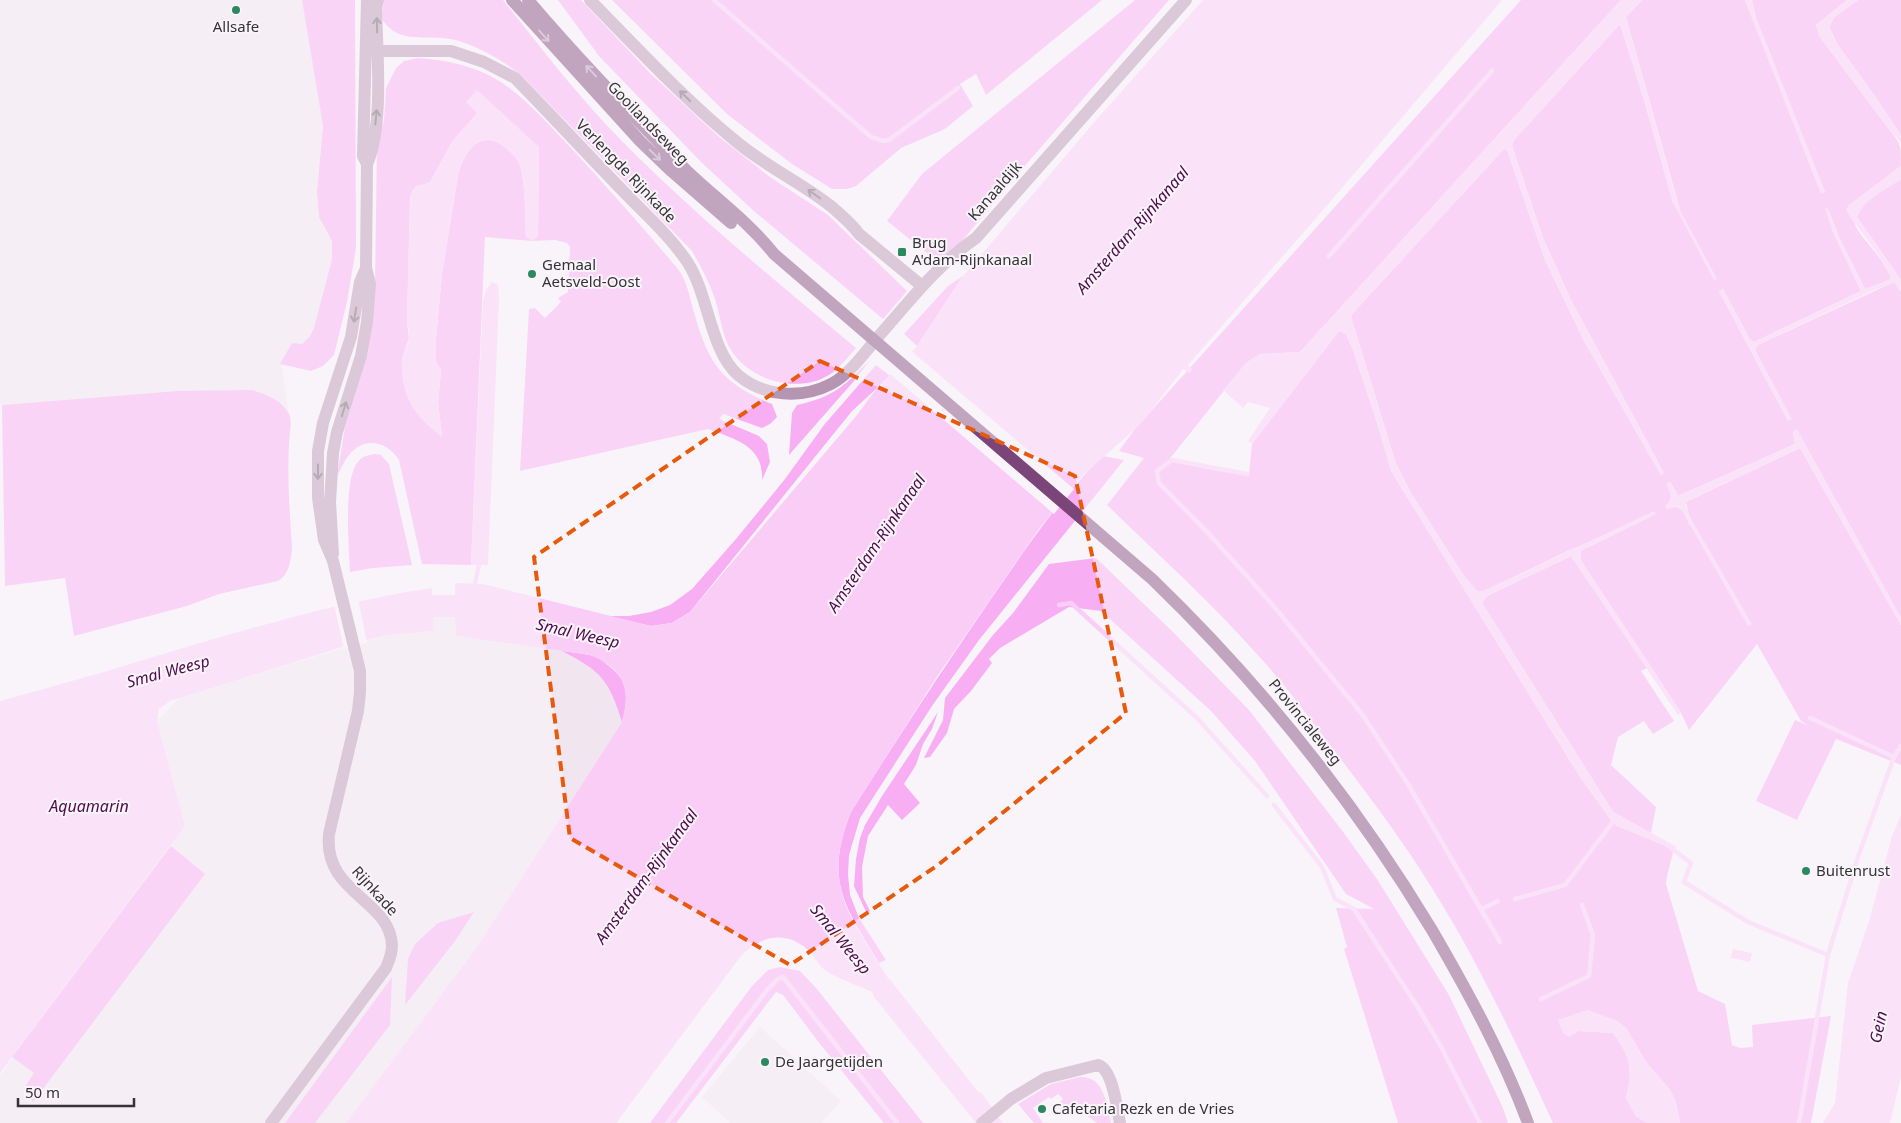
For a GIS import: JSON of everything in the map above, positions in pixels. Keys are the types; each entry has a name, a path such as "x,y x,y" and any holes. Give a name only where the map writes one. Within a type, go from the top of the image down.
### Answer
{"main road":[{"name":"Gooilandseweg","path":"512,0 633,134 669,169 756,244 774,254"},
{"name":"Gooilandseweg","path":"528,0 625,108 718,200 761,238 774,254 962,415"},
{"name":"Provincialeweg","path":"962,415 1110,541 1183,608 1249,679 1338,788 1381,850 1444,950 1472,999 1528,1123"}],"street":[{"path":"367,0 365,21 372,51"},
{"path":"372,51 378,0"},
{"path":"590,0 694,105 736,142 815,194 852,224 858,234 922,286"},
{"name":"Kanaaldijk","path":"787,395 810,392 831,384 850,370 922,286 956,252 976,238 1186,0"},
{"name":"Rijnkade","path":"271,1123 386,968 392,952 387,927 381,917 339,876 330,859 329,834 358,711 360,671 333,561 324,540 318,498 318,451 323,424 351,337 360,282 366,268 366,164 363,156 372,51"},
{"name":"Verlengde Rijnkade","path":"372,51 451,52 484,62 515,78 675,245 697,279 719,346 725,359 738,375 759,388 787,395"},
{"path":"982,1123 1026,1089 1046,1078 1083,1068 1102,1066 1112,1084 1120,1123"}],"highlighted area":[{"path":"820,361 1075,476 1126,713 938,865 790,965 570,838 534,557"}],"shaded area":[{"path":"0,0 302,0 323,126 317,192 319,217 332,241 332,259 314,328 310,336 281,363 289,414 284,407 268,395 177,391 0,405"},
{"path":"302,0 355,0 356,248 347,302 334,355 323,366 311,371 280,364 292,343 302,344 310,336 314,328 332,259 332,241 319,217 317,192 323,126"},
{"path":"384,0 503,0 561,73 623,142 737,248 856,348 840,366 829,375 817,381 789,384 762,377 750,370 739,361 728,344 713,293 692,251 523,77 493,56 459,41 406,36 397,33 381,18"},
{"path":"558,0 581,0 650,73 718,136 770,177 828,215 907,291 883,319 755,212 701,162 599,56"},
{"path":"612,0 1102,0 986,95 976,74 960,84 973,106 945,129 901,148 856,186 847,189 832,189 792,164 727,114"},
{"path":"1135,0 1169,0 956,248 945,258 937,261 887,221 922,174"},
{"path":"1521,0 1621,0 1300,352 1260,354 1246,363 1168,461 1219,471 1249,474 1252,444 1339,331 1346,334 1379,429 1391,471 1580,777 1617,826 1674,849 1666,884 1698,991 1725,1004 1732,1045 1740,1048 1753,1047 1752,1025 1831,1016 1811,1123 1680,1123 1676,1102 1670,1090 1646,1062 1626,1028 1617,1021 1587,1010 1569,1037 1579,1031 1613,1033 1624,1049 1629,1064 1630,1071 1626,1098 1636,1116 1647,1123 1553,1123 1473,959 1417,864 1389,824 1303,709 1265,663 1201,596 1107,505 1144,458 1119,451 1134,430"},
{"path":"1642,0 1745,0 1821,193 1825,192 1756,18 1752,0 1847,0 1816,25 1820,37 1896,138 1900,149 1901,166 1848,206 1859,232 1881,259 1888,271 1891,278 1889,280 1865,289 1839,237 1828,209 1832,230 1861,291 1754,342 1750,340 1723,289 1719,291 1788,421 1791,419 1755,350 1758,345 1894,282 1901,292 1901,618 1797,430 1793,432 1795,444 1678,496 1671,483 1671,501 1665,506 1680,508 1691,527 1686,502 1800,448 1901,625 1901,765 1836,739 1797,820 1756,801 1795,720 1809,726 1801,721 1757,644 1689,730 1681,713 1581,561 1580,551 1656,514 1570,550 1484,591 1477,591 1464,576 1411,493 1396,464 1351,317 1503,150 1507,150 1545,260 1585,343 1664,473 1571,300 1543,238 1512,146 1514,140 1620,24 1673,203 1680,210 1626,17"},
{"path":"1858,0 1901,0 1901,135 1838,45 1829,27 1833,18"},
{"path":"418,58 440,60 461,65 491,76 511,89 573,150 678,269 684,278 704,343 718,368 739,387 772,404 777,417 770,424 762,428 723,414 719,419 759,436 767,444 770,462 762,480 761,468 753,452 728,436 708,429 520,471 529,309 535,308 545,318 561,302 558,298 568,292 570,247 567,243 555,240 532,241 485,237 471,565 422,564 399,460 382,445 368,443 355,449 344,462 337,476 345,427 368,353 375,285 377,144 384,120 386,88 396,68 404,61","holes":["478,112 539,147 538,236 526,237 524,189 521,171 517,159 506,148 497,142 481,141 469,150 461,166 442,274 436,338 436,362 441,370 438,403 442,436 402,358 409,338 407,322 410,198 415,187 430,182 452,142"]},
{"path":"1901,179 1901,280 1857,217 1864,205"},
{"path":"963,276 917,346 904,334 948,286"},
{"path":"870,360 789,455 792,413 797,405 830,394 845,384"},
{"path":"876,365 890,376 852,411 690,612 672,623 651,626 608,616 629,616 651,612 670,605 692,589 736,539 785,479 824,425"},
{"path":"251,390 278,401 286,409 290,417 288,470 292,548 289,567 282,578 278,581 219,594 187,606 74,636 65,578 5,586 2,405 177,391"},
{"path":"381,455 389,464 412,565 350,572 348,514 350,483 353,471 360,460 365,456"},
{"path":"1103,456 1124,460 979,640 932,706 860,818 849,855 850,895 859,918 886,960 879,963 856,924 842,891 839,874 839,856 851,812 903,730 1018,559 1072,488"},
{"path":"1571,556 1647,668 1641,671 1674,721 1653,734 1644,721 1618,737 1611,765 1656,807 1651,833 1613,812 1482,603 1487,596"},
{"path":"1096,558 1172,631 1249,710 1341,829 1377,879 1449,995 1503,1108 1508,1123 1398,1123 1344,949 1347,947 1336,908 1374,909 1346,894 1255,761 1211,711 1101,611 1069,607 1000,648 989,659 992,663 971,691 954,709 947,733 930,757 924,758 943,720 945,698 993,635 1013,613 1049,564"},
{"path":"433,617 455,617 456,636 590,655 626,706 622,722 477,947 346,1123 0,1123 0,1075 185,826 157,721 180,697 388,635 433,631"},
{"path":"562,651 595,656 616,672 621,678 626,691 622,722 613,696 602,678 595,671"},
{"path":"938,712 932,729 923,744 916,765 904,784 920,803 902,820 888,805 868,836 862,867 863,897 870,911 868,916 854,886 860,838 865,825 882,796"},
{"path":"171,846 205,874 33,1102 24,1088 34,1073 12,1057"},
{"path":"474,912 455,941 405,1005 408,959 415,944 438,923"},
{"path":"780,967 800,971 817,989 923,1123 884,1123 783,995 776,992 676,1123 650,1123 752,986 768,970"},
{"path":"392,977 390,1025 315,1123 285,1123"},
{"name":"De Jaargetijden","path":"760,1027 841,1101 821,1123 730,1123 702,1097"},
{"path":"1080,1077 1095,1081 1099,1086 1106,1100 1111,1123 1097,1123 1073,1105 1069,1110 1060,1102 1063,1099 1058,1094 1051,1099 1049,1097 1033,1108 1043,1123 1034,1123 1018,1104 1051,1084"}],"water":[{"path":"1203,0 1502,0 1188,365 1192,369 1190,373 1183,369 1147,416 1082,476 1039,529 938,675 851,812 842,838 839,861 840,881 844,900 852,918 888,978 979,1093 981,1092 1003,1123 976,1123 874,997 872,992 826,971 803,946 785,938 776,938 758,943 741,956 616,1123 346,1123 477,947 622,722 625,710 626,699 622,681 611,667 602,661 590,655 456,636 455,617 433,617 433,631 388,635 355,643 170,701 159,709 157,721 185,826 0,1073 0,701 256,627 326,609 432,588 432,595 455,595 455,583 483,584 651,626 672,623 690,612 857,415 877,388 917,346 963,276 1097,119"},
{"path":"1621,0 1642,0 1626,17 1680,210 1717,279 1714,280 1673,203 1620,24 1514,140 1512,146 1543,238 1571,300 1664,473 1661,476 1585,343 1545,260 1507,150 1503,150 1351,317 1396,464 1411,493 1464,576 1477,591 1484,591 1654,511 1656,514 1581,551 1581,560 1681,713 1678,715 1571,556 1487,596 1482,603 1613,812 1677,847 1674,849 1617,826 1580,777 1391,471 1379,429 1346,334 1339,331 1252,444 1248,441 1270,408 1248,402 1243,408 1223,390 1246,363 1260,354 1300,352"},
{"path":"1745,0 1752,0 1756,18 1825,192 1821,194"},
{"path":"1847,0 1858,0 1834,18 1829,28 1838,45 1901,135 1901,146 1899,140 1820,37 1816,25"},
{"path":"477,90 539,147 538,236 532,241 526,237 523,179 517,159 497,142 481,141 469,150 458,175 442,274 436,338 436,362 441,370 438,403 442,437 424,421 411,404 402,373 402,360 409,336 407,322 410,198 415,187 430,182 452,142 477,113 466,102"},
{"path":"1901,166 1901,179 1864,205 1857,217 1901,280 1901,292 1894,283 1874,290 1758,345 1755,350 1792,419 1788,421 1719,291 1723,289 1750,339 1754,342 1861,291 1832,230 1825,208 1828,209 1839,237 1865,289 1889,280 1891,278 1882,260 1846,210 1848,206"},
{"path":"492,282 498,285 499,298 488,565 471,565 483,301 486,290"},
{"path":"1797,429 1901,618 1901,625 1800,448 1686,502 1690,517 1752,624 1748,626 1681,509 1677,506 1667,510 1665,506 1670,501 1671,496 1666,484 1670,481 1678,496 1795,444 1793,432"},
{"name":"Gein","path":"1901,815 1901,1076 1890,1123 1823,1123 1835,1103 1848,983 1870,918 1892,836"},
{"path":"1733,949 1752,953 1750,962 1731,958"},
{"path":"1587,1010 1617,1021 1626,1028 1646,1062 1670,1090 1676,1102 1680,1123 1647,1123 1636,1116 1626,1098 1630,1071 1627,1056 1613,1033 1579,1031 1569,1037 1563,1033 1558,1020"}],"pier":[{"path":"910,350 1074,489 1054,514 889,373"},
{"path":"358,598 367,643 344,649 334,604"}],"waterway":[{"path":"714,0 871,137 883,141 889,140 958,88"},
{"path":"1329,256 1492,71"},
{"path":"1247,474 1172,460 1157,471 1159,483 1209,534 1271,603 1362,714 1408,784 1500,942"},
{"path":"475,583 479,565"},
{"path":"1059,605 1071,603 1197,718 1267,796"},
{"path":"1810,718 1894,757"},
{"path":"1799,1123 1828,955 1858,857 1894,757 1901,746"},
{"path":"1274,805 1322,867 1335,899 1354,909 1417,1006 1439,1043 1480,1123"},
{"path":"1515,899 1565,885 1616,818"},
{"path":"1667,845 1691,863 1684,882 1748,922 1828,955"},
{"path":"1482,909 1498,901"},
{"path":"1541,999 1589,976 1593,935 1582,905"},
{"path":"667,1123 767,990 778,979 783,977 897,1123"}],"place":[{"name":"Allsafe","path":"236,10"},
{"name":"Brug A'dam-Rijnkanaal","path":"902,252"},
{"name":"Gemaal Aetsveld-Oost","path":"532,274"},
{"name":"Buitenrust","path":"1806,871"},
{"name":"De Jaargetijden","path":"765,1062"},
{"name":"Cafetaria Rezk en de Vries","path":"1042,1109"}],"water label":[{"name":"Amsterdam-Rijnkanaal","path":"1132,230"},
{"name":"Amsterdam-Rijnkanaal","path":"876,543"},
{"name":"Smal Weesp","path":"578,633"},
{"name":"Smal Weesp","path":"168,671"},
{"name":"Aquamarin","path":"89,806"},
{"name":"Amsterdam-Rijnkanaal","path":"646,876"},
{"name":"Smal Weesp","path":"841,939"}]}
